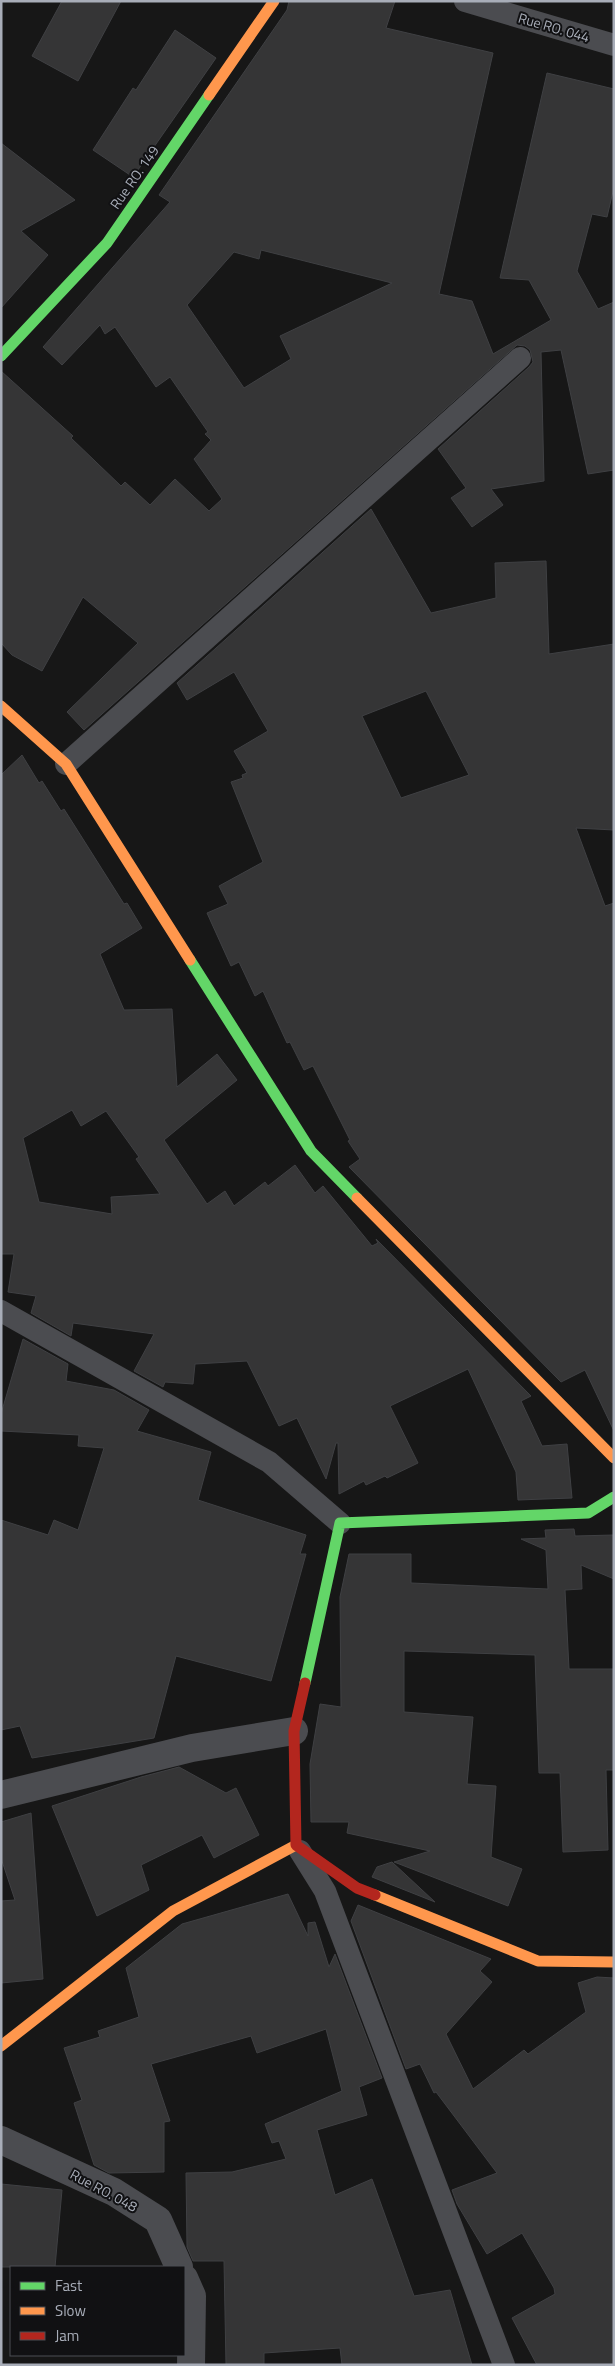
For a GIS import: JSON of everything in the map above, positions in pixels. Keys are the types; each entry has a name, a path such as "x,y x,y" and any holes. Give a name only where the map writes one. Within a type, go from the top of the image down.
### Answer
{"street":[{"name":"Rue RO. 149","path":"1,356 107,243 273,1"},
{"path":"1,706 66,764 311,1151 614,1458"},
{"path":"296,1845 294,1731 340,1523 588,1514 614,1497"},
{"path":"1,1795 192,1748 294,1731"},
{"path":"296,1845 357,1888 538,1961 614,1962"},
{"path":"1,2046 174,1911 296,1845"},
{"name":"Rue RO. 048","path":"1,2140 114,2192 158,2220 179,2266"},
{"path":"188,2287 191,2365"}],"lane":[{"name":"Rue RO. 044","path":"465,1 614,45"},
{"path":"66,764 520,358"},
{"path":"1,1311 269,1462 340,1523"},
{"path":"296,1845 325,1891 504,2365"}],"building":[{"path":"62,1 121,1 78,81 32,56"},
{"path":"289,1 395,1 386,28 493,53 439,294 472,301 493,354 551,320 529,280 500,278 547,73 614,89 614,187 607,217 592,214 577,271 598,309 614,302 614,470 588,474 561,350 541,352 544,481 491,489 503,505 472,527 451,498 466,488 438,449 533,362 530,350 525,346 517,345 84,730 67,712 138,643 83,597 42,671 12,655 1,643 1,371 73,436 71,438 121,486 125,482 150,505 175,479 209,511 222,499 194,459 211,440 205,434 208,432 170,377 156,387 115,327 105,334 100,325 62,365 43,347 170,202 159,195 287,10","holes":["261,250 392,283 280,336 291,359 244,388 187,305 234,252 259,259"]},
{"path":"175,30 216,58 133,177 93,150 133,88 136,90"},
{"path":"1,143 75,200 21,231 48,255 1,308"},
{"path":"371,509 431,613 496,598 495,563 546,561 549,654 614,644 614,830 576,828 605,906 614,903 614,1431 585,1370 561,1382 349,1167 360,1159 348,1141 350,1140 313,1066 304,1070 290,1042 287,1043 263,991 255,996 239,962 231,966 207,913 228,904 219,886 263,862 231,782 243,778 242,775 247,773 234,751 268,731 234,672 187,700 177,683","holes":["426,691 469,775 401,798 362,716"]},
{"path":"22,755 39,783 42,781 61,811 64,809 124,904 127,903 142,928 100,954 124,1010 172,1009 177,1087 217,1054 237,1080 164,1140 207,1204 225,1191 234,1206 265,1182 268,1186 295,1165 315,1193 323,1186 372,1246 378,1243 376,1239 531,1396 521,1401 542,1446 567,1444 572,1498 518,1500 516,1472 468,1369 390,1406 418,1463 387,1478 385,1476 366,1485 364,1481 339,1494 338,1443 336,1443 326,1479 297,1418 279,1426 247,1361 195,1364 193,1384 165,1382 163,1387 134,1371 154,1334 73,1323 71,1336 31,1313 36,1296 8,1292 14,1254 1,1254 1,775","holes":["72,1110 81,1126 106,1111 139,1157 136,1159 160,1194 111,1197 112,1214 39,1202 23,1138"]},
{"path":"23,1339 68,1364 66,1381 114,1390 149,1410 137,1431 211,1452 198,1500 306,1535 300,1554 306,1554 271,1681 176,1656 154,1738 32,1758 20,1726 1,1730 1,1520 48,1535 54,1520 78,1530 104,1448 78,1446 79,1435 1,1431 1,1414"},
{"path":"574,1529 575,1536 614,1535 614,1579 581,1565 582,1589 565,1590 569,1669 614,1669 614,1770 606,1770 608,1850 563,1852 560,1773 539,1773 535,1655 404,1651 404,1712 473,1717 467,1784 496,1786 491,1857 522,1869 508,1906 394,1862 430,1851 347,1833 349,1822 311,1822 310,1764 320,1704 341,1707 340,1597 349,1554 411,1554 411,1583 548,1589 546,1550 521,1539 546,1538 545,1530"},
{"path":"179,1767 226,1793 236,1788 259,1835 214,1858 202,1835 141,1865 149,1890 97,1916 52,1806 141,1777"},
{"path":"31,1813 43,1979 1,1983 1,1901 15,1900 1,1858 1,1822"},
{"path":"392,1862 435,1902 372,1877 377,1867"},
{"path":"288,1894 308,1936 308,1923 315,1922 329,1967 335,1954 382,2078 359,2087 367,2115 317,2130 335,2195 372,2179 414,2296 450,2290 472,2365 342,2365 340,2348 264,2353 264,2365 226,2365 224,2261 193,2261 187,2247 186,2173 232,2172 286,2159 279,2141 272,2143 265,2124 342,2091 326,2029 257,2053 251,2036 151,2064 170,2121 164,2122 164,2172 109,2173 94,2165 74,2103 82,2100 64,2048 100,2037 98,2031 139,2017 126,1968 182,1924"},
{"path":"358,1905 491,1959 480,1971 492,1982 446,2034 473,2089 524,2050 528,2054 586,2012 578,1983 597,1977 614,1978 614,2365 537,2365 512,2318 555,2294 554,2288 522,2233 487,2254 457,2204 452,2190 497,2173 436,2092 434,2093 420,2064 406,2069 351,1921"},
{"path":"1,2184 62,2190 55,2266 1,2267"}],"traffic: fast":[{"path":"1,356 107,243 209,95"},
{"path":"190,960 311,1151 357,1198"},
{"path":"305,1683 340,1523 588,1513 614,1497"}],"traffic: slow":[{"path":"209,95 274,1"},
{"path":"1,706 66,764 190,960"},
{"path":"357,1198 614,1458"},
{"path":"1,2046 173,1911 296,1845"},
{"path":"375,1895 538,1961 614,1962"}],"traffic: jam":[{"path":"305,1683 294,1731 296,1845 357,1888 375,1895"}]}
